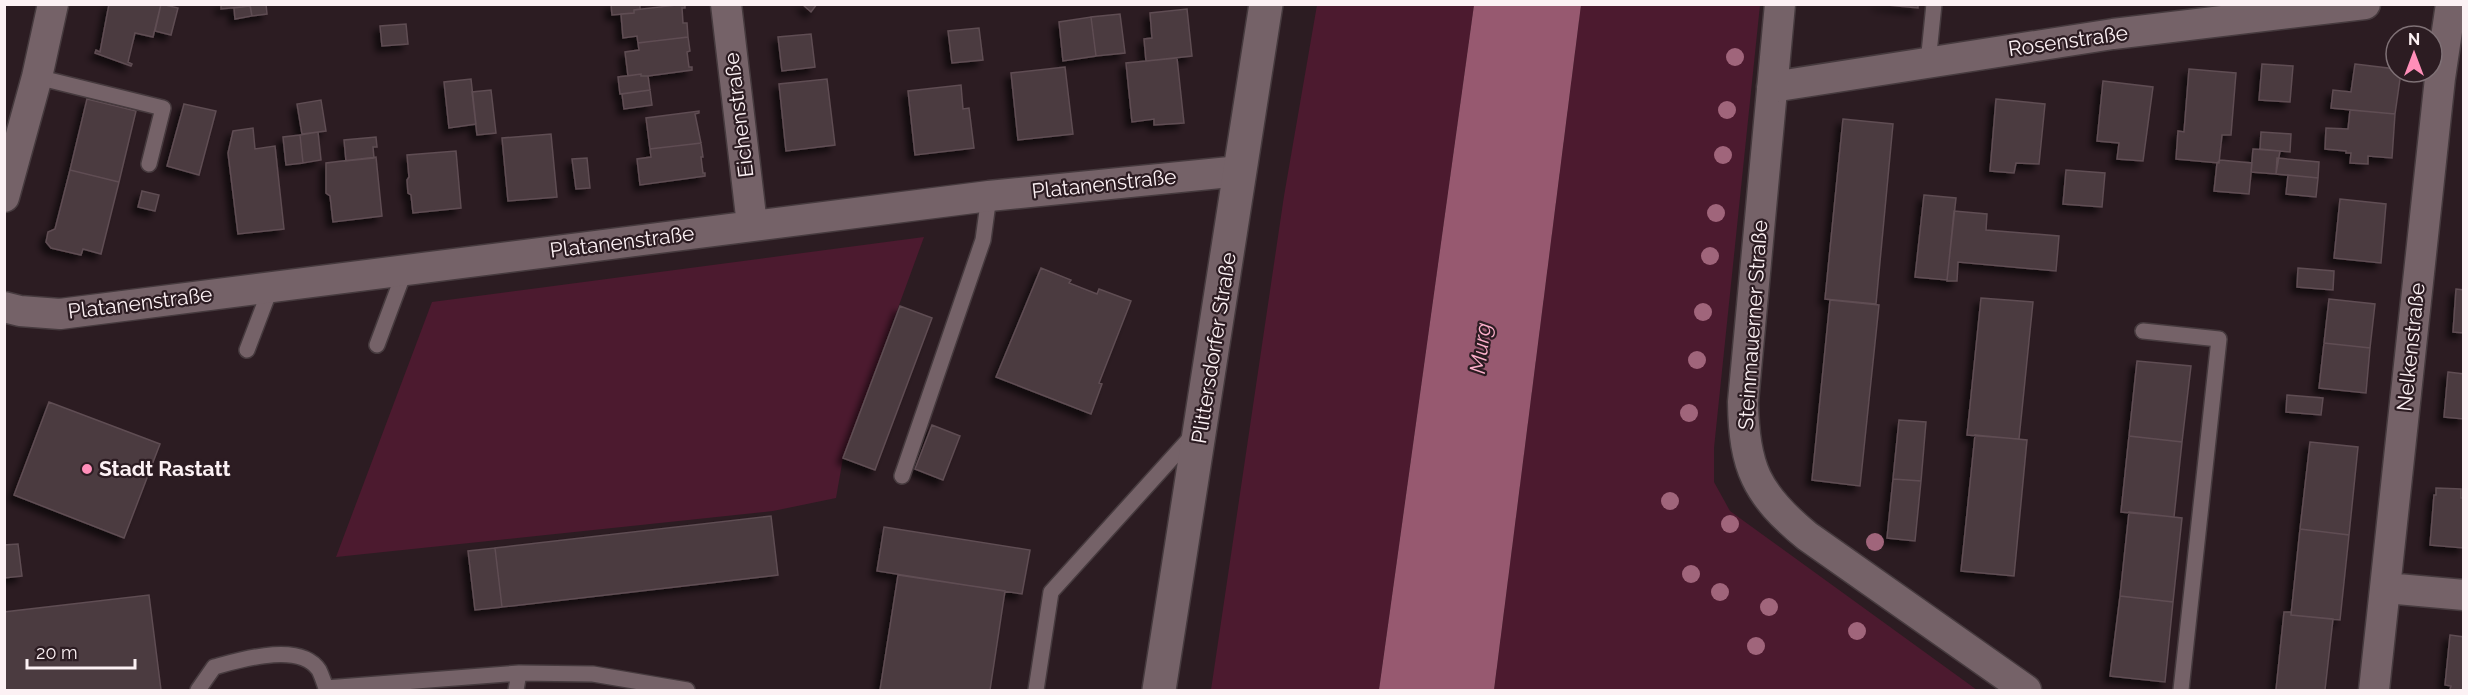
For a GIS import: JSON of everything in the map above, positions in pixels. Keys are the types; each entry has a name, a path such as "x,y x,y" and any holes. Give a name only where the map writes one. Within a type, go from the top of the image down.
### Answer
{"street":[{"path":"5,192 37,77 53,4"},
{"name":"Eichenstraße","path":"726,4 752,225"},
{"name":"Plittersdorfer Straße","path":"1159,690 1266,4"},
{"name":"Steinmauerner Straße","path":"1780,4 1743,402 1745,445 1749,462 1764,494 1783,516 1807,536 2026,690"},
{"name":"Rosenstraße","path":"1772,87 2113,34 2365,4"},
{"name":"Nelkenstraße","path":"2374,690 2440,78 2451,4"},
{"name":"Platanenstraße","path":"4,307 20,311 60,314 988,196 1240,171"},
{"path":"2386,588 2463,595"}],"lane":[{"path":"1928,63 1934,4"},
{"path":"37,77 163,108 149,164"},
{"path":"902,476 982,240 988,196"},
{"path":"377,345 405,270"},
{"path":"247,350 271,287"},
{"path":"2143,331 2219,339 2181,690"},
{"path":"1036,690 1051,592 1202,425"},
{"path":"198,690 214,667 264,653 301,658 318,668 326,689 519,673 593,674 687,690"},
{"path":"516,690 519,673"}],"shaded area":[{"path":"1317,5 1474,5 1379,690 1211,690 1284,196"},
{"path":"1581,5 1760,5 1714,448 1714,482 1730,511 1977,690 1494,690"},
{"path":"924,237 843,458 836,498 773,511 336,557 432,302"}],"water":[{"name":"Murg","path":"1474,5 1581,5 1494,690 1379,690"}],"building":[{"path":"109,4 161,4 153,37 135,33 128,62 132,64 131,66 95,53 96,50 100,52"},
{"path":"161,4 178,8 171,35 155,31"},
{"path":"221,4 250,4 250,6 221,9"},
{"path":"250,4 266,4 267,14 252,16"},
{"path":"611,4 640,4 640,9 634,10 634,13 612,15"},
{"path":"685,4 685,8 682,8 683,23 687,23 688,37 638,43 637,36 623,38 621,14 634,13 634,10"},
{"path":"802,4 817,4 811,12"},
{"path":"1877,4 1918,4 1918,8"},
{"path":"250,6 252,16 235,19 234,8"},
{"path":"1187,9 1192,56 1146,61 1144,39 1152,38 1150,13"},
{"path":"1120,14 1125,53 1096,56 1091,17"},
{"path":"1091,17 1096,56 1063,61 1059,22"},
{"path":"406,24 408,44 382,46 380,26"},
{"path":"979,28 983,60 952,63 948,31"},
{"path":"811,34 815,67 782,71 778,37"},
{"path":"688,37 690,51 687,52 689,67 692,67 692,70 648,76 641,76 641,74 628,76 625,52 639,50 638,43"},
{"path":"1177,58 1184,123 1154,125 1154,119 1132,122 1126,63"},
{"path":"2262,64 2293,66 2290,102 2259,100"},
{"path":"2355,64 2384,68 2384,84 2399,84 2395,114 2331,108 2333,90 2351,92"},
{"path":"1065,67 1073,134 1018,140 1011,73"},
{"path":"2189,69 2236,73 2231,135 2222,135 2219,163 2176,159 2178,131 2184,132"},
{"path":"641,74 641,76 648,76 650,90 620,94 618,77"},
{"path":"471,79 476,124 449,128 444,82"},
{"path":"827,79 835,145 786,151 779,84"},
{"path":"2103,81 2153,87 2143,161 2117,159 2119,143 2097,141"},
{"path":"961,85 963,109 969,108 974,148 915,155 908,91"},
{"path":"491,90 496,133 477,135 472,92"},
{"path":"650,90 652,105 624,109 622,94"},
{"path":"87,99 136,111 119,182 70,170"},
{"path":"1996,99 2045,104 2039,164 2016,163 2014,173 1990,171"},
{"path":"321,100 326,131 302,134 297,104"},
{"path":"184,104 216,111 199,175 167,166"},
{"path":"2350,110 2395,114 2392,158 2368,156 2368,164 2350,163 2351,153 2325,149 2326,128 2348,129"},
{"path":"699,111 695,114 701,143 650,149 646,118"},
{"path":"1843,119 1893,124 1876,304 1825,299"},
{"path":"253,128 255,149 275,146 284,229 238,234 228,153 233,131"},
{"path":"318,132 321,160 303,163 300,135"},
{"path":"2261,132 2291,134 2290,152 2260,149"},
{"path":"551,134 557,197 508,201 502,138"},
{"path":"300,135 303,163 286,165 283,137"},
{"path":"376,137 377,147 373,147 374,158 346,161 344,140"},
{"path":"701,143 705,176 640,185 637,159 651,157 650,149"},
{"path":"2253,149 2280,151 2276,174 2251,172"},
{"path":"456,151 461,208 413,213 411,195 408,193 407,155"},
{"path":"376,157 382,216 333,222 330,196 326,193 326,163"},
{"path":"587,158 590,188 576,189 572,159"},
{"path":"2277,158 2319,162 2318,178 2276,174"},
{"path":"2220,160 2252,163 2249,194 2214,191 2217,163"},
{"path":"70,170 119,182 101,254 83,249 81,255 51,248 46,242 48,232 55,229"},
{"path":"2066,170 2105,173 2102,207 2063,204"},
{"path":"2288,175 2318,178 2316,197 2286,194"},
{"path":"142,191 159,195 155,211 138,207"},
{"path":"1924,195 1956,198 1947,280 1915,277"},
{"path":"2340,199 2386,204 2381,263 2334,258"},
{"path":"1954,211 1987,214 1986,230 2059,236 2056,271 1958,262 1957,281 1947,281"},
{"path":"1041,268 1071,280 1069,283 1097,294 1099,289 1131,301 1099,383 1102,384 1091,414 996,377"},
{"path":"2298,268 2334,271 2333,290 2297,287"},
{"path":"2456,289 2464,290 2464,333 2453,332"},
{"path":"1981,298 2033,302 2019,439 1967,435"},
{"path":"2329,299 2375,304 2370,348 2324,343"},
{"path":"1830,300 1879,305 1860,486 1812,480"},
{"path":"900,306 932,318 875,470 843,458"},
{"path":"2324,343 2370,348 2366,393 2319,388"},
{"path":"2137,361 2191,366 2182,442 2129,436"},
{"path":"2448,372 2464,374 2464,419 2444,417"},
{"path":"2287,395 2323,398 2321,415 2286,412"},
{"name":"Stadt Rastatt","path":"49,402 160,444 124,538 14,495"},
{"path":"1899,420 1926,422 1921,481 1893,479"},
{"path":"932,425 960,436 943,480 915,469"},
{"path":"1975,435 2027,440 2014,576 1961,571"},
{"path":"2129,436 2182,442 2174,517 2121,512"},
{"path":"2310,442 2358,447 2349,535 2300,529"},
{"path":"1893,479 1921,481 1915,541 1887,538"},
{"path":"2436,488 2461,489 2461,498 2464,498 2464,548 2430,545"},
{"path":"2129,512 2182,518 2173,602 2120,596"},
{"path":"771,516 778,575 502,607 495,548"},
{"path":"884,527 1030,550 1022,594 877,571"},
{"path":"2300,529 2349,535 2340,620 2291,615"},
{"path":"18,544 22,576 4,578 4,545"},
{"path":"495,548 502,607 475,610 468,551"},
{"path":"898,575 1005,591 990,690 880,690"},
{"path":"149,595 161,690 4,690 4,612"},
{"path":"2120,596 2173,602 2165,682 2110,676"},
{"path":"2284,612 2291,612 2291,615 2333,619 2325,690 2276,690"},
{"path":"2450,635 2464,637 2464,690 2450,690 2451,686 2445,685"}],"place":[{"name":"Stadt Rastatt","path":"87,469"}]}
